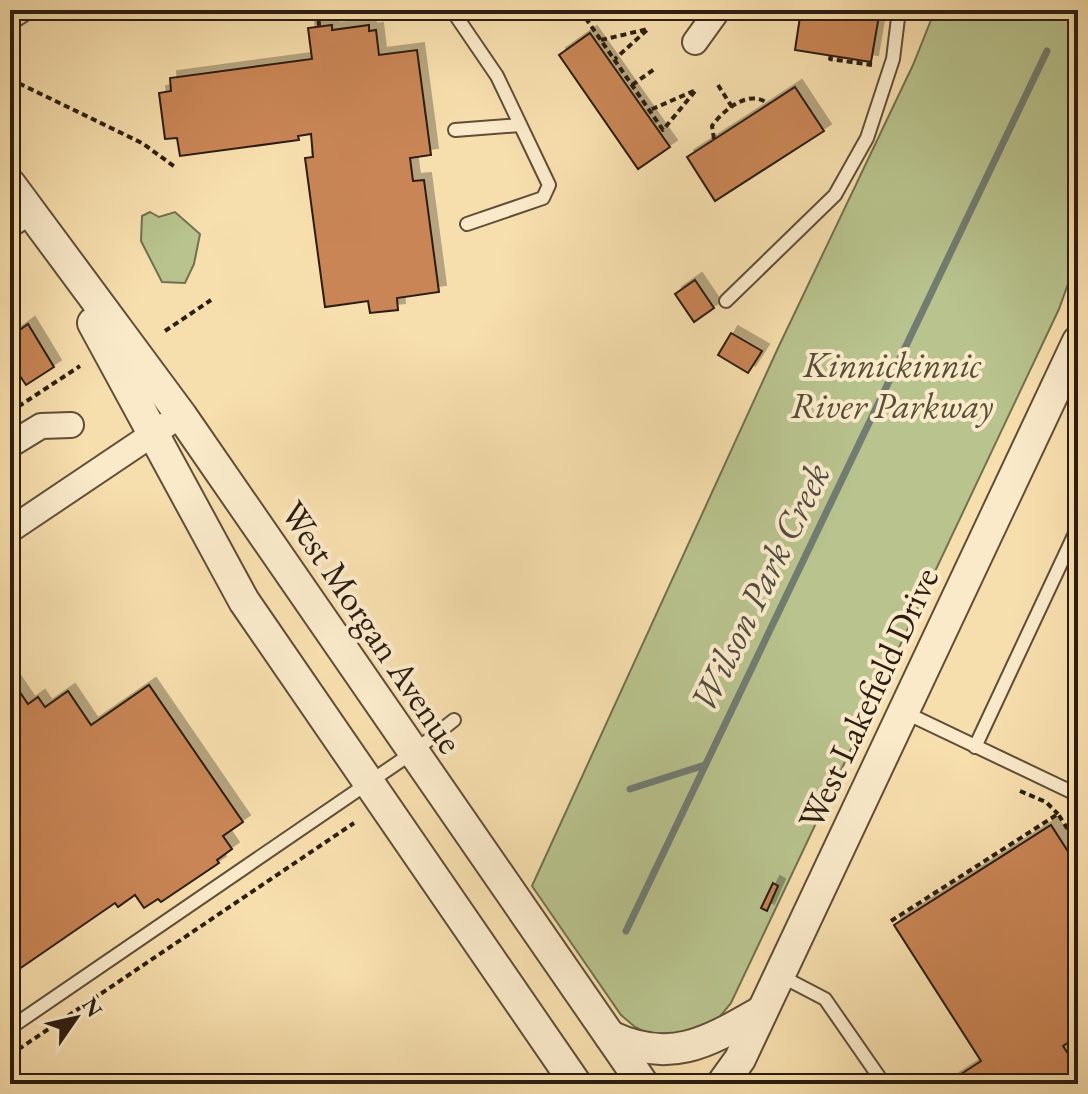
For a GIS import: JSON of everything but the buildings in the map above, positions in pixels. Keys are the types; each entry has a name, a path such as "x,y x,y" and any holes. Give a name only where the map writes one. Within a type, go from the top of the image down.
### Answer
{"street":[{"path":"10,17 21,10"},
{"path":"695,42 718,10"},
{"name":"West Morgan Avenue","path":"10,184 21,225 155,433 244,601 576,1084"},
{"name":"West Morgan Avenue","path":"21,225 181,415 643,1084"},
{"name":"West Lakefield Drive","path":"722,1084 739,1071 762,1011 1078,341"},
{"path":"11,527 181,415"},
{"path":"10,445 41,426 71,425"},
{"path":"610,1036 639,1047 681,1049 698,1046 762,1011"}],"lane":[{"path":"452,10 497,76 549,185 543,198 467,224"},
{"path":"726,301 835,195 867,138 890,67 899,10"},
{"path":"455,130 520,125"},
{"path":"975,747 1078,527"},
{"path":"904,712 1078,795"},
{"path":"10,1028 368,784 454,720"},
{"path":"779,975 825,999 884,1084"}],"path":[{"path":"318,10 319,26"},
{"path":"580,10 663,130 696,90 650,110"},
{"path":"601,40 648,29 614,59"},
{"path":"831,56 830,59 890,67"},
{"path":"632,85 656,68"},
{"path":"10,79 142,143 175,167"},
{"path":"718,85 732,107"},
{"path":"714,139 712,126 732,107 751,97 761,98 768,104"},
{"path":"165,331 211,300"},
{"path":"10,412 80,366"},
{"path":"1020,791 1046,802 1058,814 1078,845"},
{"path":"891,921 1058,814"},
{"path":"10,1055 354,823"},
{"path":"669,1084 679,1077 682,1084"}],"green space":[{"name":"Kinnickinnic River Parkway","path":"935,10 1078,10 1078,256 1059,309 731,1003 718,1019 682,1037 647,1033 621,1015 532,886 778,348 913,65"},
{"path":"150,212 159,217 175,212 200,234 194,264 185,283 162,282 141,241 142,216"}],"waterway":[{"name":"Wilson Park Creek","path":"626,931 1047,51"},
{"path":"630,789 705,765"}]}
